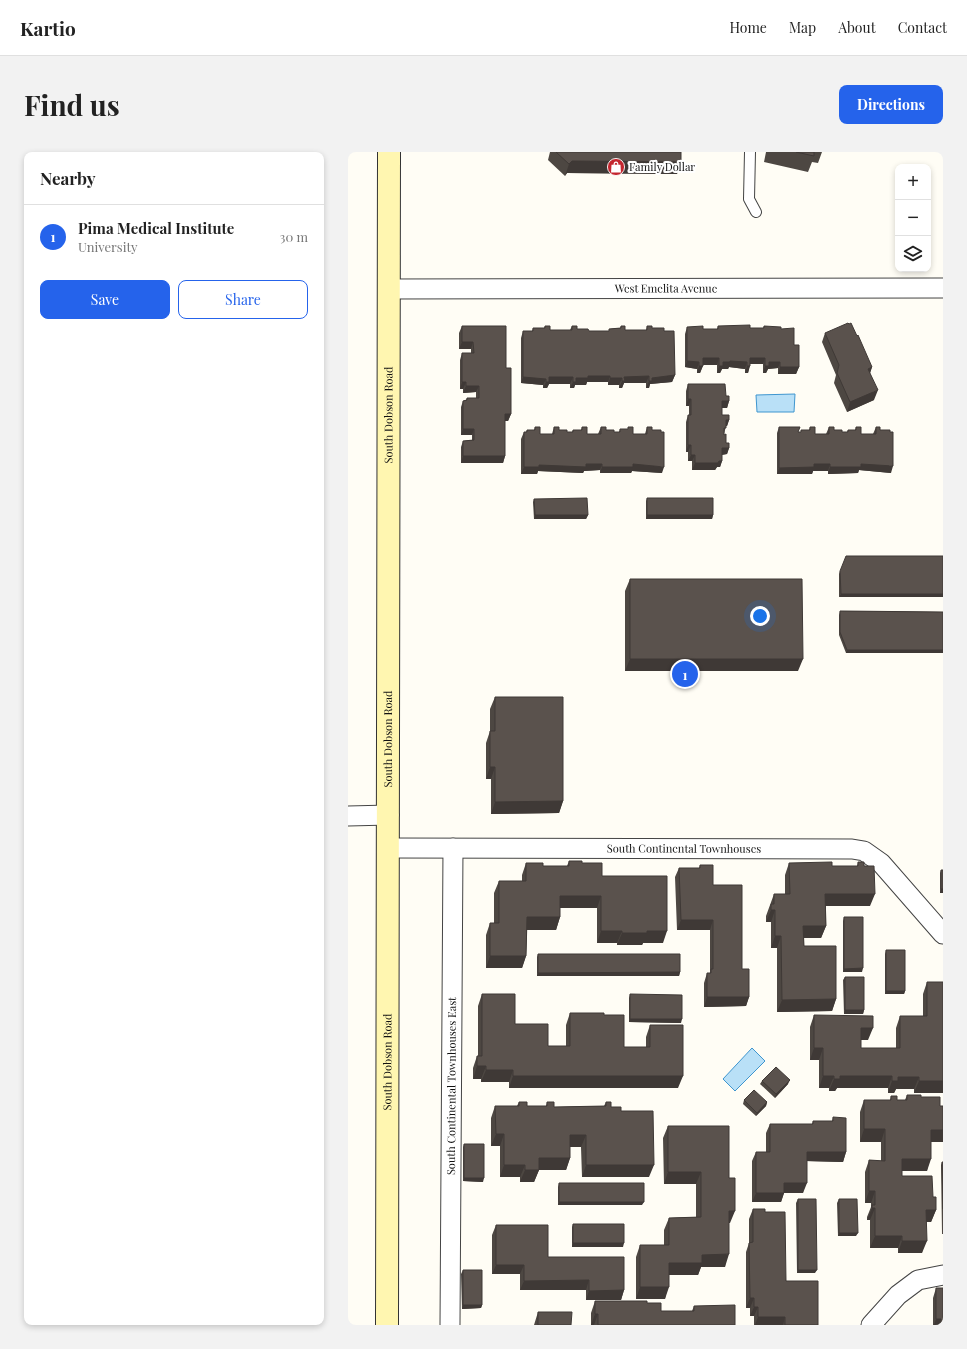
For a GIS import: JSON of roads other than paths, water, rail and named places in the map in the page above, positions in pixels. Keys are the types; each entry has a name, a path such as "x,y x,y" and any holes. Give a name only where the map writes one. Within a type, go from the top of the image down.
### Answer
{"main road":[{"name":"South Dobson Road","path":"387,1325 389,152"}],"street":[{"name":"West Emelita Avenue","path":"389,289 943,288"},
{"path":"348,816 389,816"},
{"name":"South Continental Townhouses","path":"389,848 852,849 864,851 881,863 943,934"},
{"name":"South Continental Townhouses East","path":"450,1324 453,848"},
{"path":"871,1325 898,1295 918,1280 943,1275"}],"lane":[{"path":"750,152 749,199 756,212"}],"water":[{"path":"795,394 794,412 757,412 756,395"},
{"path":"752,1048 765,1061 735,1091 723,1079"}],"place":[{"name":"Family Dollar","path":"616,167"},
{"name":"Pima Medical Institute","path":"685,674"}]}
